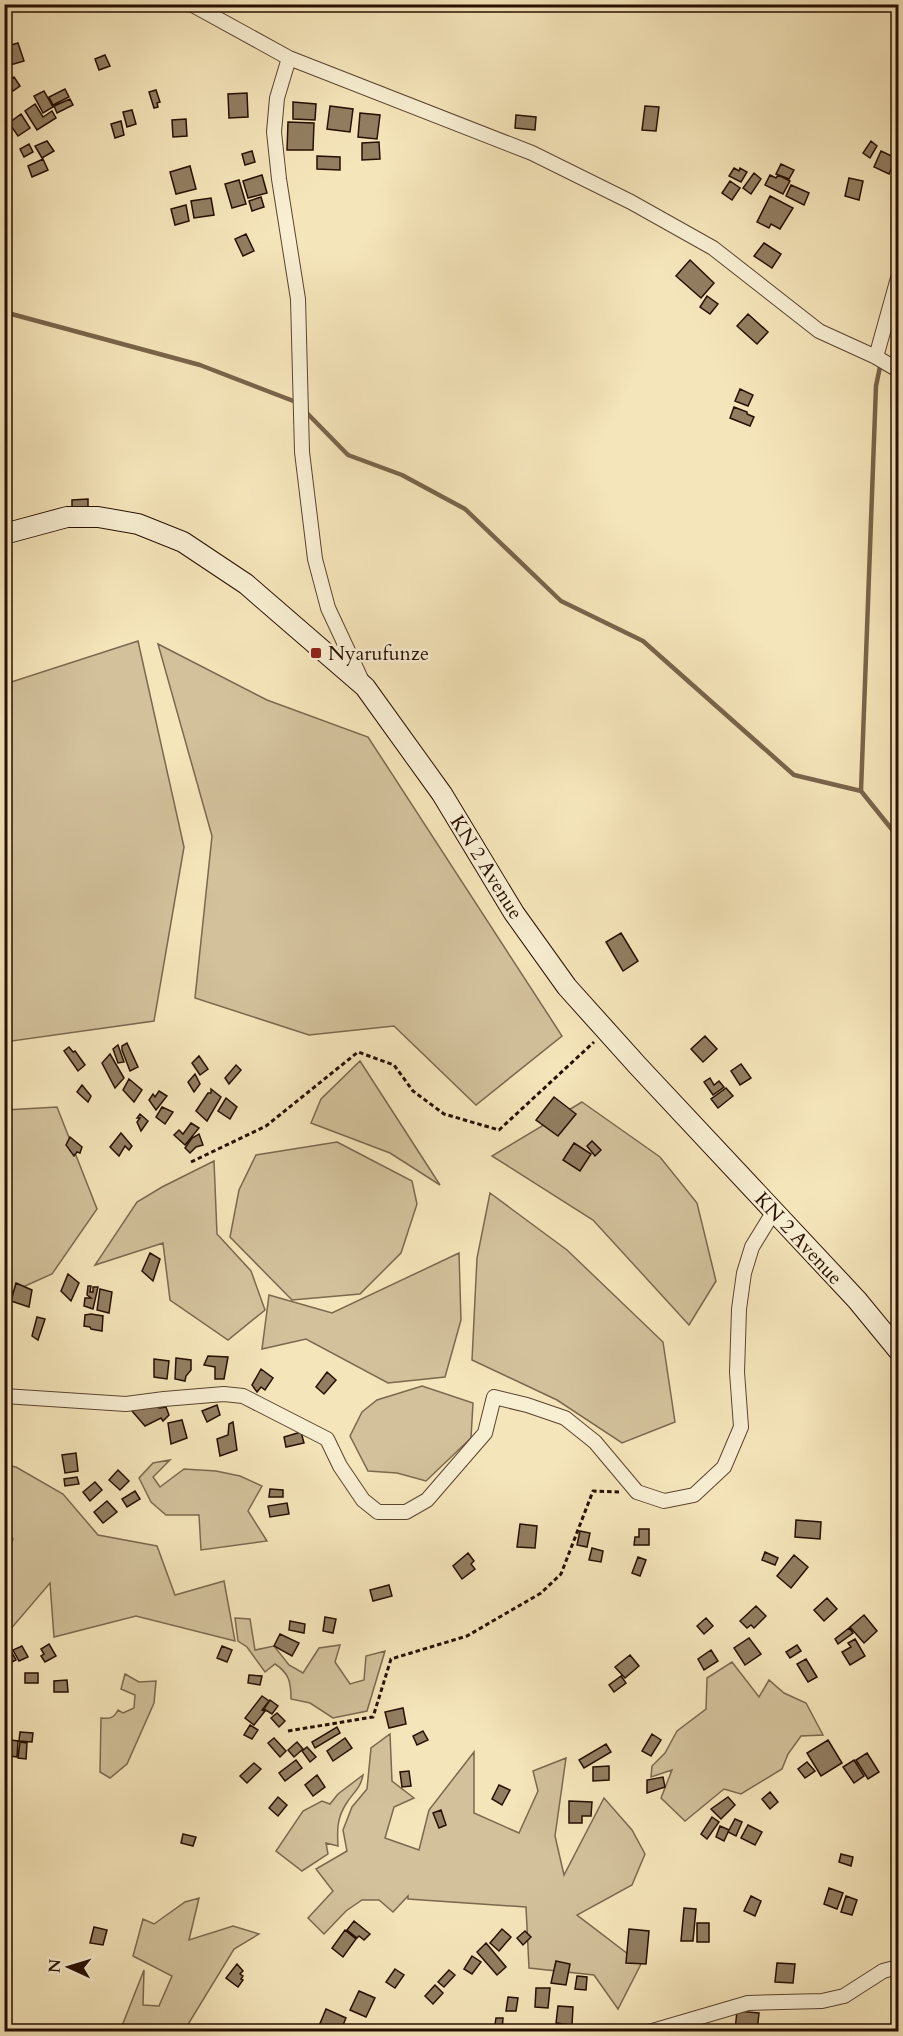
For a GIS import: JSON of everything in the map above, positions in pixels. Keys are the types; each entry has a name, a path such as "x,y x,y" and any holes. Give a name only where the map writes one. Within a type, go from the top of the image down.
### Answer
{"main road":[{"name":"KN 2 Avenue","path":"4,534 68,517 98,517 138,524 183,542 246,584 365,687 442,794 514,913 567,987 857,1300 898,1350"}],"street":[{"path":"191,4 289,58 532,153 631,202 713,248 819,331 876,357 898,370"},
{"path":"289,58 277,98 274,132 298,299 303,464 315,559 328,608 365,687"},
{"path":"876,357 898,278"},
{"path":"4,1396 126,1404 224,1394 243,1396 327,1438 340,1466 363,1500 378,1512 406,1512 427,1500 485,1433 494,1397 565,1418 595,1442 637,1492 664,1502 694,1495 724,1467 741,1427 737,1372 739,1309 744,1273 752,1247 774,1211"},
{"path":"649,2031 748,2003 822,2001 844,1996 883,1971 898,1966"}],"path":[{"path":"191,1162 266,1126 358,1052 394,1065 413,1091 444,1114 499,1130 606,1030"},
{"path":"288,1731 373,1717 391,1659 467,1636 541,1593 561,1574 593,1491 637,1492"}],"shaded area":[{"path":"138,641 184,847 154,1021 5,1042 5,684"},
{"path":"158,644 267,700 368,737 562,1036 476,1105 394,1026 309,1035 195,998 212,836"},
{"path":"360,1061 440,1185 390,1153 311,1123 321,1099"},
{"path":"582,1102 660,1157 697,1203 716,1281 689,1325 593,1220 492,1156"},
{"path":"57,1107 97,1209 52,1274 5,1295 5,1110"},
{"path":"337,1142 412,1181 417,1204 401,1253 360,1294 292,1300 230,1237 239,1190 256,1155"},
{"path":"214,1161 217,1234 251,1271 265,1310 228,1340 170,1300 163,1243 95,1265 137,1202"},
{"path":"490,1193 567,1250 663,1342 675,1422 622,1443 557,1400 472,1360 477,1258"},
{"path":"459,1253 461,1320 445,1377 388,1383 306,1339 262,1349 269,1295 332,1313"},
{"path":"422,1386 473,1403 471,1438 426,1481 397,1473 368,1471 350,1436 362,1412 377,1400"},
{"path":"170,1460 153,1477 160,1487 184,1469 216,1471 240,1476 262,1486 248,1511 267,1541 201,1550 199,1515 166,1515 151,1502 139,1478 153,1463"},
{"path":"5,1465 16,1467 63,1494 98,1535 157,1546 175,1595 224,1581 235,1641 136,1616 54,1637 50,1583 5,1633 5,1562 13,1539 5,1529"},
{"path":"235,1618 250,1619 255,1650 274,1646 289,1665 303,1673 319,1648 340,1645 335,1662 350,1684 364,1680 366,1656 385,1651 367,1711 333,1718 310,1703 291,1699 290,1683 283,1671 275,1664 265,1672 247,1647 238,1641"},
{"path":"732,1662 759,1697 769,1680 784,1693 806,1703 823,1735 801,1736 788,1754 782,1769 741,1794 724,1789 685,1821 661,1798 672,1770 651,1777 652,1766 665,1753 677,1731 706,1709 707,1678"},
{"path":"125,1674 139,1682 156,1681 154,1703 127,1764 110,1778 100,1772 101,1718 111,1717 118,1710 123,1713 134,1708 135,1695 121,1689"},
{"path":"390,1734 392,1781 414,1798 394,1807 385,1838 419,1850 429,1810 474,1752 474,1813 519,1833 538,1791 533,1771 566,1758 555,1836 564,1875 604,1798 632,1830 645,1854 632,1885 577,1915 641,1964 618,2009 594,1975 529,1968 526,1907 408,1899 408,1896 393,1912 379,1900 362,1900 346,1911 324,1934 308,1918 333,1891 316,1869 347,1851 343,1830 352,1807 367,1789 371,1748"},
{"path":"363,1775 358,1788 343,1809 339,1819 338,1846 326,1843 328,1854 302,1871 276,1851 303,1811 322,1801 330,1804 338,1794"},
{"path":"199,1898 189,1940 233,1926 259,1934 234,1949 184,2031 120,2031 144,1970 143,2005 159,2006 172,1976 133,1956 143,1919 154,1924 185,1902"}],"building":[{"path":"18,43 24,61 10,65 4,47"},
{"path":"105,55 110,66 99,70 95,59"},
{"path":"14,77 20,86 13,91 7,82"},
{"path":"65,89 69,97 53,105 49,97"},
{"path":"156,90 160,102 157,103 158,107 154,108 149,92"},
{"path":"44,91 53,107 43,113 34,96"},
{"path":"247,93 248,117 229,118 228,94"},
{"path":"70,99 73,105 57,113 54,106"},
{"path":"293,102 316,104 315,120 293,119"},
{"path":"35,104 43,117 52,111 56,118 37,130 25,111"},
{"path":"330,106 353,109 350,132 327,129"},
{"path":"645,106 659,107 656,131 642,130"},
{"path":"132,110 136,124 127,127 123,112"},
{"path":"360,113 380,115 377,139 358,137"},
{"path":"21,114 30,128 18,136 9,123"},
{"path":"516,115 536,117 535,130 515,128"},
{"path":"186,119 187,136 173,137 172,120"},
{"path":"121,121 124,135 115,138 111,124"},
{"path":"288,122 314,123 313,150 287,150"},
{"path":"47,141 54,151 42,158 35,146"},
{"path":"871,141 877,146 870,158 863,153"},
{"path":"379,142 380,159 362,160 362,143"},
{"path":"29,144 33,152 24,157 20,149"},
{"path":"252,151 255,162 245,165 242,154"},
{"path":"881,151 896,158 889,174 874,167"},
{"path":"317,156 340,157 340,170 317,169"},
{"path":"43,159 48,170 32,177 28,166"},
{"path":"781,164 794,170 789,179 776,174"},
{"path":"190,166 196,189 176,194 170,172"},
{"path":"734,168 747,172 741,182 729,176"},
{"path":"754,173 761,179 751,194 743,188"},
{"path":"262,175 267,193 248,198 243,181"},
{"path":"770,175 776,178 778,175 790,181 783,194 765,185"},
{"path":"849,178 863,181 859,200 845,196"},
{"path":"239,180 246,204 232,208 225,184"},
{"path":"730,181 740,188 732,200 722,193"},
{"path":"791,185 809,193 804,205 786,196"},
{"path":"770,196 793,208 780,229 771,224 769,228 757,222"},
{"path":"261,197 264,207 252,211 249,201"},
{"path":"211,198 214,215 194,218 191,201"},
{"path":"186,205 189,221 175,225 171,209"},
{"path":"246,234 254,251 243,256 235,239"},
{"path":"764,243 781,254 772,268 754,256"},
{"path":"690,260 714,283 701,298 676,276"},
{"path":"707,296 718,304 710,314 700,307"},
{"path":"748,314 768,332 757,344 737,326"},
{"path":"740,389 753,395 748,406 735,401"},
{"path":"734,407 754,417 750,426 730,418"},
{"path":"88,499 88,511 72,511 72,500"},
{"path":"621,933 638,961 623,971 606,942"},
{"path":"705,1036 717,1049 703,1062 691,1049"},
{"path":"127,1043 138,1067 130,1071 122,1050 122,1046"},
{"path":"118,1045 124,1062 118,1063 113,1049"},
{"path":"69,1047 73,1052 75,1051 85,1065 78,1071 64,1051"},
{"path":"110,1054 124,1078 115,1088 102,1063"},
{"path":"199,1056 208,1069 200,1075 192,1063"},
{"path":"741,1064 751,1078 740,1085 731,1071"},
{"path":"236,1065 241,1070 229,1084 225,1078"},
{"path":"195,1074 200,1084 194,1092 188,1082"},
{"path":"710,1078 714,1085 719,1081 724,1087 713,1095 704,1082"},
{"path":"129,1079 142,1090 134,1102 123,1090"},
{"path":"82,1085 91,1096 88,1102 77,1092"},
{"path":"726,1088 733,1096 718,1108 711,1099"},
{"path":"211,1089 221,1097 207,1121 196,1111 208,1093 211,1093"},
{"path":"159,1091 167,1096 156,1110 149,1100"},
{"path":"554,1097 576,1114 558,1136 536,1120"},
{"path":"226,1098 237,1107 230,1119 218,1111"},
{"path":"162,1107 173,1112 165,1124 156,1117"},
{"path":"140,1114 148,1121 141,1131 137,1122"},
{"path":"191,1123 199,1128 185,1145 174,1135 179,1130 183,1134"},
{"path":"121,1133 132,1146 129,1150 125,1146 119,1156 110,1147"},
{"path":"199,1134 203,1145 196,1147 190,1153 185,1148 192,1138"},
{"path":"70,1137 82,1147 80,1153 77,1152 74,1156 66,1145"},
{"path":"592,1141 601,1150 595,1156 587,1146"},
{"path":"574,1143 591,1154 580,1171 563,1160"},
{"path":"150,1253 160,1259 153,1281 142,1271"},
{"path":"68,1274 79,1283 71,1301 61,1291"},
{"path":"16,1283 32,1290 29,1307 11,1301"},
{"path":"88,1286 91,1286 90,1292 93,1292 93,1287 98,1287 93,1309 84,1306 85,1298 91,1298 87,1295"},
{"path":"100,1289 112,1292 109,1313 97,1310"},
{"path":"85,1315 103,1316 102,1331 84,1326"},
{"path":"37,1317 45,1319 38,1340 32,1336"},
{"path":"208,1356 228,1357 224,1379 215,1379 215,1367 204,1365"},
{"path":"176,1358 191,1360 191,1370 185,1381 175,1379"},
{"path":"154,1359 169,1361 167,1379 154,1377"},
{"path":"261,1369 273,1378 265,1390 261,1387 257,1392 252,1385"},
{"path":"327,1372 336,1380 324,1394 316,1387"},
{"path":"147,1405 166,1407 169,1415 163,1421 161,1418 145,1426 132,1411"},
{"path":"217,1405 220,1415 207,1422 202,1411"},
{"path":"182,1420 187,1438 171,1444 168,1423"},
{"path":"233,1422 237,1450 220,1456 217,1439 228,1435 229,1424"},
{"path":"301,1432 304,1443 286,1447 284,1437"},
{"path":"76,1453 78,1471 65,1473 62,1455"},
{"path":"118,1470 129,1481 120,1490 109,1480"},
{"path":"77,1477 79,1484 65,1486 64,1479"},
{"path":"95,1482 102,1490 90,1501 83,1492"},
{"path":"270,1489 283,1490 283,1497 269,1497"},
{"path":"135,1491 140,1499 127,1507 122,1499"},
{"path":"107,1501 117,1512 103,1523 94,1512"},
{"path":"287,1503 289,1514 270,1517 268,1506"},
{"path":"796,1520 821,1522 820,1539 795,1537"},
{"path":"520,1524 537,1526 535,1548 517,1547"},
{"path":"639,1529 649,1529 649,1545 634,1545 635,1537 639,1537"},
{"path":"580,1531 590,1533 587,1547 577,1545"},
{"path":"592,1548 603,1551 601,1562 589,1560"},
{"path":"765,1552 778,1558 775,1565 762,1560"},
{"path":"468,1553 474,1561 471,1564 475,1569 462,1579 453,1566"},
{"path":"794,1555 808,1567 791,1588 777,1576"},
{"path":"638,1557 646,1560 640,1576 632,1573"},
{"path":"389,1585 392,1596 373,1601 370,1590"},
{"path":"827,1598 837,1609 824,1621 814,1610"},
{"path":"756,1606 766,1616 754,1628 751,1625 747,1628 740,1621"},
{"path":"864,1615 877,1631 864,1643 850,1627"},
{"path":"325,1617 336,1619 333,1633 323,1631"},
{"path":"706,1618 713,1626 704,1634 697,1626"},
{"path":"290,1621 305,1624 304,1633 289,1630"},
{"path":"849,1628 853,1633 838,1644 835,1639"},
{"path":"280,1634 299,1643 292,1656 274,1646"},
{"path":"749,1638 761,1654 745,1665 734,1648"},
{"path":"855,1639 865,1656 850,1665 842,1652 851,1647 848,1643"},
{"path":"49,1644 56,1656 45,1662 41,1656 44,1654 41,1649"},
{"path":"797,1645 801,1651 790,1658 786,1652"},
{"path":"22,1646 28,1657 19,1661 13,1650"},
{"path":"222,1646 232,1650 227,1662 217,1658"},
{"path":"10,1649 16,1660 8,1664 4,1652"},
{"path":"711,1650 718,1661 704,1670 698,1659"},
{"path":"630,1655 639,1666 625,1678 615,1667"},
{"path":"806,1659 817,1677 808,1682 797,1664"},
{"path":"25,1673 38,1673 38,1683 25,1683"},
{"path":"249,1675 262,1676 260,1685 248,1683"},
{"path":"621,1676 626,1683 614,1692 609,1685"},
{"path":"67,1680 68,1692 54,1692 54,1681"},
{"path":"262,1696 269,1701 262,1710 265,1711 254,1725 245,1718"},
{"path":"270,1700 278,1706 272,1714 264,1709"},
{"path":"403,1708 406,1724 389,1728 385,1712"},
{"path":"277,1713 285,1721 279,1727 271,1718"},
{"path":"250,1725 258,1730 252,1739 244,1735"},
{"path":"337,1727 340,1733 315,1748 312,1742"},
{"path":"423,1731 428,1740 417,1745 413,1736"},
{"path":"20,1732 33,1733 32,1742 19,1741"},
{"path":"652,1734 661,1740 651,1756 642,1751"},
{"path":"274,1738 286,1751 280,1757 268,1743"},
{"path":"345,1738 352,1748 333,1761 327,1751"},
{"path":"11,1740 18,1741 17,1757 9,1756"},
{"path":"828,1740 842,1763 821,1776 807,1753"},
{"path":"20,1742 27,1743 26,1759 18,1758"},
{"path":"297,1742 303,1749 294,1757 288,1750"},
{"path":"606,1744 611,1752 584,1768 579,1760"},
{"path":"307,1747 316,1757 310,1762 302,1751"},
{"path":"867,1753 879,1772 868,1779 856,1760"},
{"path":"296,1760 302,1768 285,1781 279,1773"},
{"path":"854,1760 864,1776 854,1783 843,1767"},
{"path":"807,1762 815,1771 805,1778 798,1769"},
{"path":"254,1763 261,1769 247,1783 240,1776"},
{"path":"609,1766 609,1780 593,1781 593,1767"},
{"path":"409,1771 411,1786 402,1787 400,1772"},
{"path":"317,1775 325,1787 313,1796 305,1785"},
{"path":"663,1777 665,1787 647,1793 647,1780"},
{"path":"499,1785 510,1790 502,1805 492,1799"},
{"path":"770,1792 778,1802 770,1809 762,1799"},
{"path":"278,1797 287,1805 278,1816 269,1808"},
{"path":"728,1797 735,1805 721,1819 711,1809"},
{"path":"569,1801 592,1802 591,1816 582,1816 582,1823 569,1823"},
{"path":"441,1810 446,1825 439,1828 433,1813"},
{"path":"712,1817 719,1822 707,1839 701,1834"},
{"path":"735,1819 742,1822 736,1836 728,1832"},
{"path":"748,1825 762,1832 755,1845 741,1838"},
{"path":"720,1826 729,1830 724,1841 716,1837"},
{"path":"183,1834 196,1837 193,1846 181,1843"},
{"path":"841,1854 853,1857 851,1866 839,1862"},
{"path":"829,1888 843,1893 837,1909 824,1904"},
{"path":"751,1896 761,1901 755,1916 744,1911"},
{"path":"846,1896 857,1900 852,1915 841,1912"},
{"path":"684,1908 696,1909 693,1941 681,1941"},
{"path":"354,1921 370,1934 364,1940 359,1936 357,1938 347,1930"},
{"path":"697,1923 709,1923 709,1942 697,1942"},
{"path":"94,1927 107,1930 103,1945 90,1943"},
{"path":"502,1929 511,1937 499,1951 490,1943"},
{"path":"629,1929 649,1931 646,1964 626,1963"},
{"path":"345,1930 356,1939 343,1957 332,1948"},
{"path":"525,1931 531,1937 523,1945 517,1938"},
{"path":"486,1943 506,1967 497,1975 477,1952"},
{"path":"472,1956 481,1962 472,1974 464,1969"},
{"path":"556,1961 570,1964 566,1985 551,1983"},
{"path":"777,1963 795,1964 793,1983 775,1982"},
{"path":"237,1964 243,1971 240,1974 243,1980 238,1987 226,1978"},
{"path":"395,1969 404,1975 395,1988 386,1982"},
{"path":"449,1970 455,1975 444,1987 438,1982"},
{"path":"577,1976 587,1977 586,1990 575,1989"},
{"path":"435,1985 443,1993 433,2004 425,1996"},
{"path":"536,1988 550,1988 548,2008 535,2007"},
{"path":"359,1991 375,1998 366,2017 350,2010"},
{"path":"508,1997 518,1998 516,2011 506,2011"},
{"path":"558,2006 573,2007 572,2025 556,2023"},
{"path":"326,2009 346,2018 340,2032 331,2032 319,2026"},
{"path":"737,2011 759,2013 757,2032 735,2030"},
{"path":"496,2018 503,2018 502,2032 494,2031"}],"waterway":[{"path":"4,312 200,365 299,405"},
{"path":"881,362 876,386 861,791 898,837"},
{"path":"305,411 348,455 402,475 465,509 561,601 643,641 794,775 861,791"}],"place":[{"name":"Nyarufunze","path":"316,653"}]}
